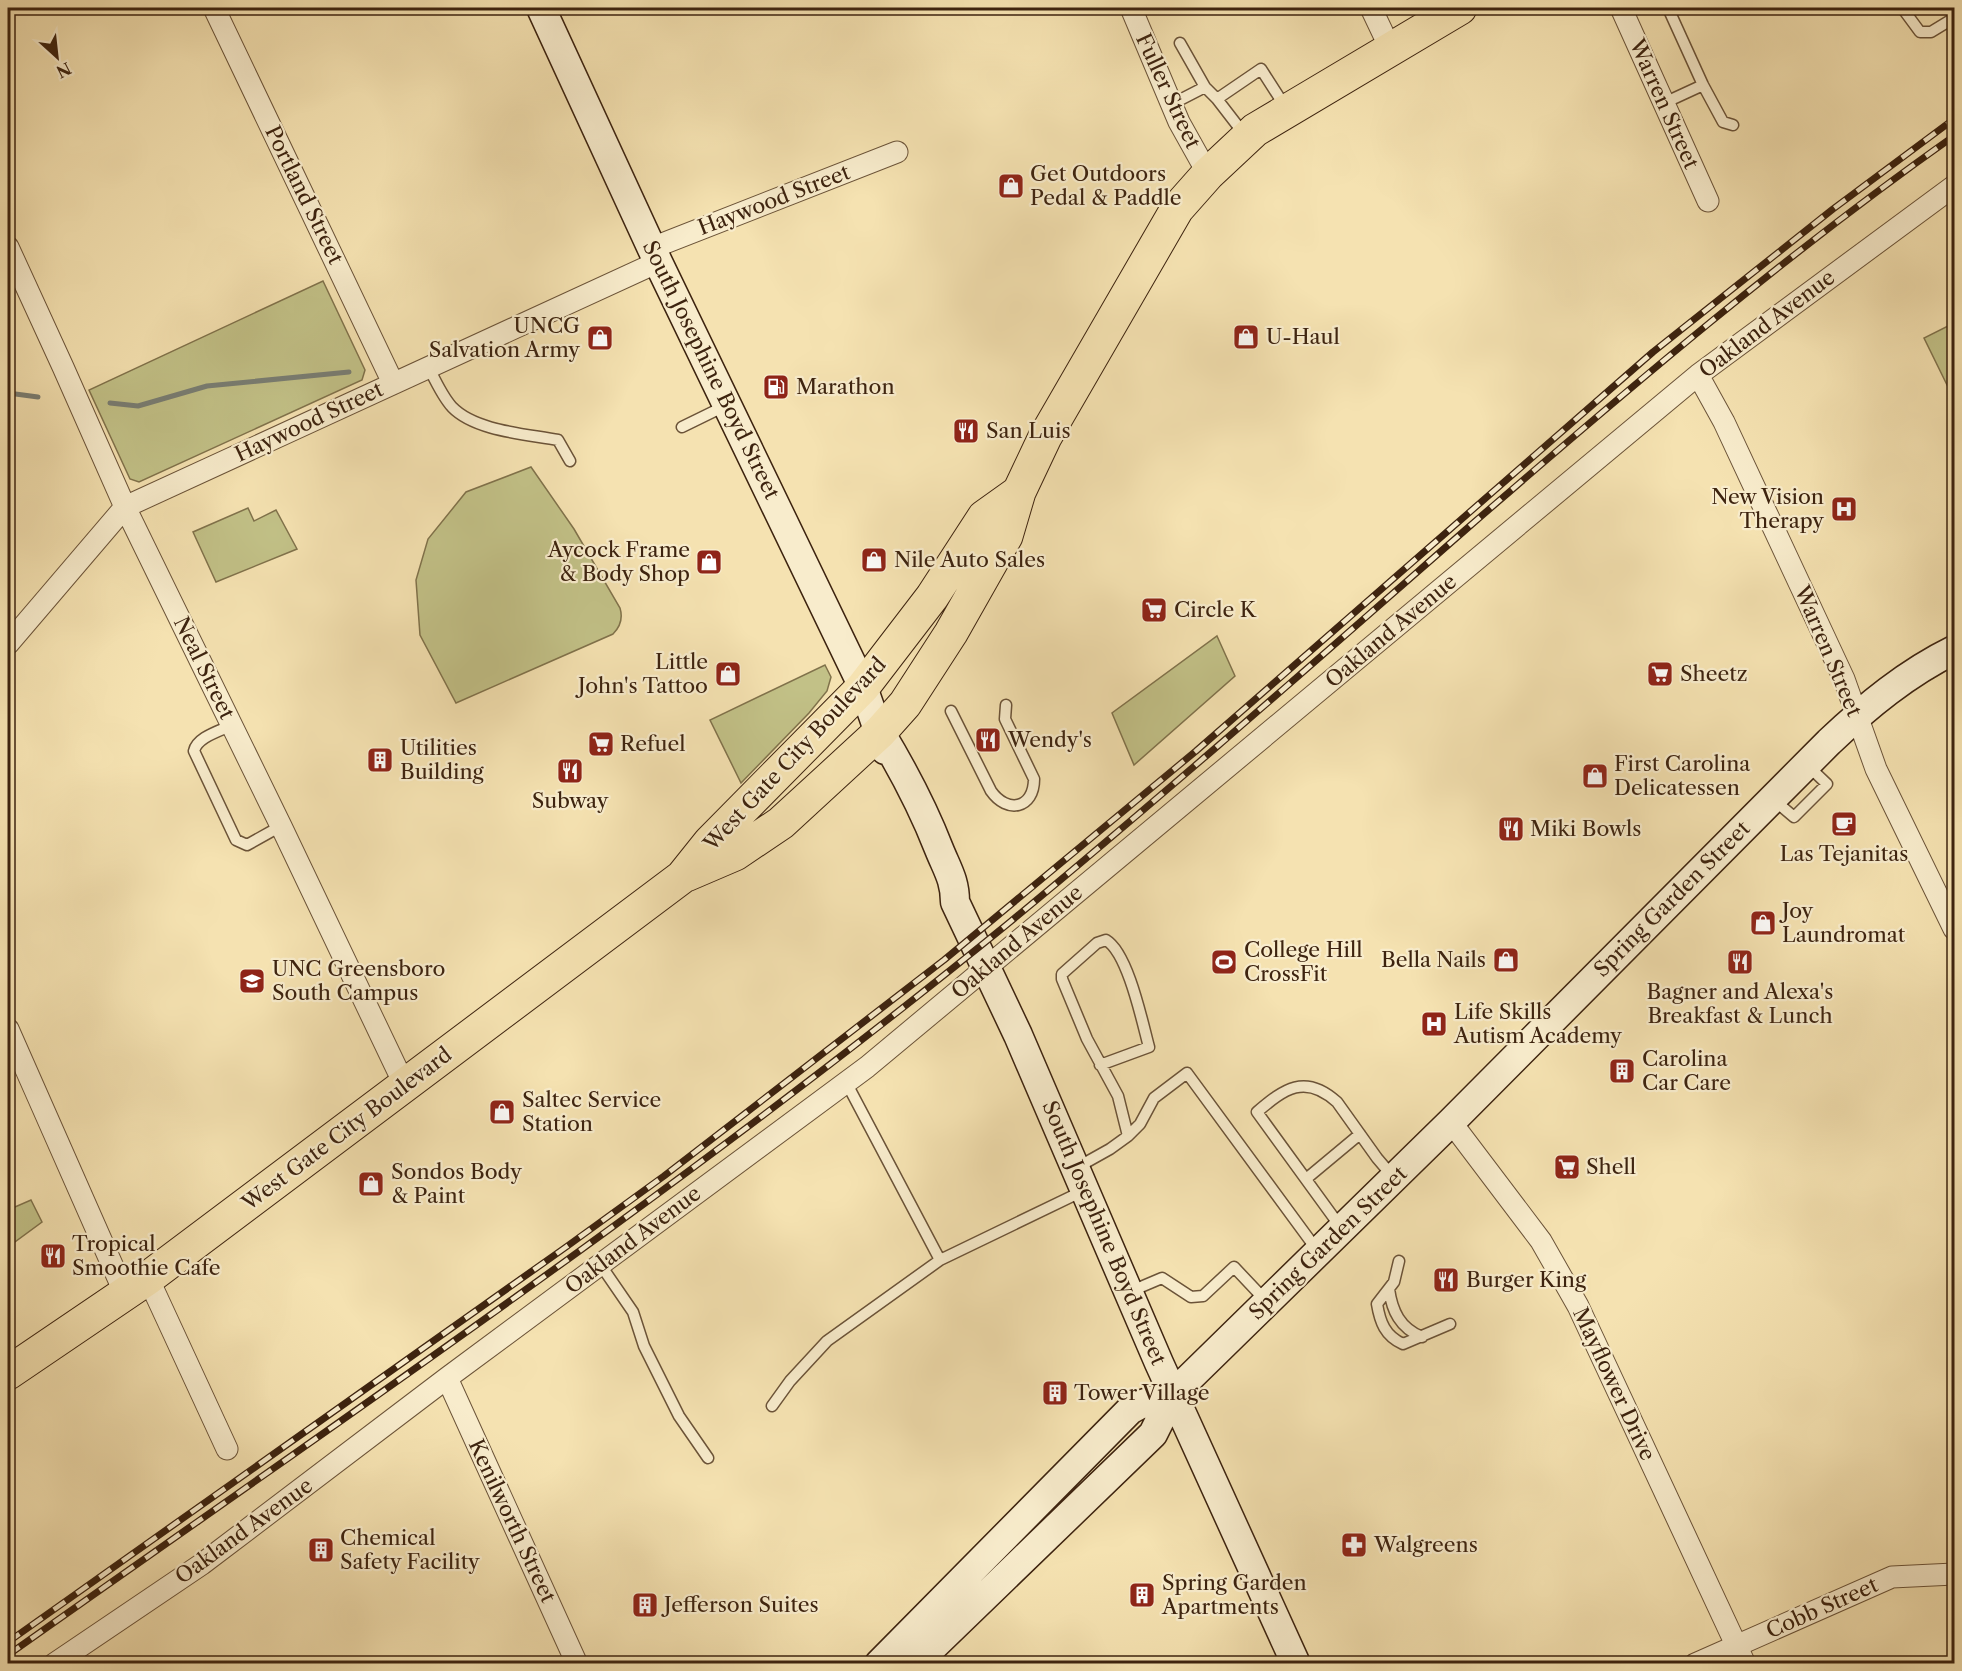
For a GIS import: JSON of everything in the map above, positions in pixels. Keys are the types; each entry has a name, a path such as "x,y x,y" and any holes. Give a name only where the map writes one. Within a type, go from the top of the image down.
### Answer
{"main road":[{"name":"South Josephine Boyd Street","path":"541,8 655,255 862,687 880,732 898,794 942,890 955,902 1018,1035 1173,1394 1296,1664"},
{"name":"West Gate City Boulevard","path":"8,1373 137,1286 682,877 735,854 781,823 880,732 905,704 978,588 1006,536 1019,492 1045,437 1177,209 1208,174 1255,130 1460,8"},
{"name":"West Gate City Boulevard","path":"682,877 710,842 862,687 932,597 984,517 1019,492"},
{"name":"Spring Garden Street","path":"915,1664 1153,1434 1173,1394 1395,1178 1806,764 1857,715 1904,679 1954,650"},
{"name":"Spring Garden Street","path":"879,1664 1130,1410 1173,1394"}],"street":[{"name":"Portland Street","path":"214,8 393,383"},
{"name":"Fuller Street","path":"1131,8 1179,122 1208,174"},
{"path":"1371,8 1390,48"},
{"name":"Warren Street","path":"1621,8 1708,201"},
{"name":"Haywood Street","path":"8,644 124,507 393,383 655,255 897,152"},
{"name":"Oakland Avenue","path":"54,1664 202,1564 447,1378 846,1082 1698,375 1954,186"},
{"name":"Neal Street","path":"8,248 124,507 232,725 405,1086"},
{"name":"Warren Street","path":"1698,375 1724,422 1844,679 1876,769 1954,928"},
{"path":"8,1029 137,1286 227,1449"},
{"name":"Mayflower Drive","path":"1451,1122 1541,1241 1578,1306 1741,1655"},
{"name":"Kenilworth Street","path":"447,1378 577,1664"},
{"name":"Cobb Street","path":"1695,1664 1741,1655 1892,1577 1954,1574"}],"lane":[{"path":"1668,8 1703,85 1723,122 1733,125"},
{"path":"1903,9 1920,32 1931,32 1954,18"},
{"path":"1180,43 1204,87 1217,99 1247,138"},
{"path":"1217,99 1262,69 1287,110"},
{"path":"1664,103 1703,85"},
{"path":"1172,104 1204,87"},
{"path":"428,366 452,406 464,417 482,425 558,441 570,461"},
{"path":"682,427 727,404"},
{"path":"951,711 997,800 1012,806 1026,802 1031,796 1034,779 1005,719 1006,705"},
{"path":"232,725 198,742 194,751 236,840 247,844 281,826"},
{"path":"1100,1065 1149,1047 1125,967 1112,944 1106,940 1097,943 1062,974 1062,979 1100,1065 1118,1096 1128,1136"},
{"path":"772,1406 790,1381 827,1341 940,1260 1080,1179 1110,1149 1140,1124 1154,1098 1187,1073 1319,1252"},
{"path":"846,1082 940,1260"},
{"path":"1342,1229 1257,1112 1281,1092 1293,1088 1317,1089 1329,1094 1395,1178"},
{"path":"1306,1179 1360,1134"},
{"path":"1399,1261 1394,1282 1377,1304 1381,1323 1392,1339 1403,1344 1450,1324"},
{"path":"600,1264 633,1312 644,1346 679,1416 708,1458"},
{"path":"1129,1292 1162,1278 1191,1297 1203,1296 1234,1267 1267,1302"},
{"path":"1389,1289 1391,1305 1400,1322 1411,1333 1422,1337"}],"shaded area":[{"path":"323,281 365,370 362,380 139,482 130,479 89,390"},
{"path":"1954,323 1954,386 1949,389 1924,338"},
{"path":"531,467 574,529 620,608 620,622 613,634 456,703 420,635 416,580 428,539 466,492"},
{"path":"248,508 254,521 276,510 297,549 216,582 193,532"},
{"path":"1217,636 1235,676 1134,765 1112,713"},
{"path":"825,665 831,677 827,691 809,713 741,783 710,720"},
{"path":"31,1200 42,1222 8,1247 8,1210"}],"waterway":[{"path":"110,403 138,406 207,386 349,372"},
{"path":"8,393 38,397"}],"railway":[{"path":"8,1642 664,1176 944,960 1196,751 1653,352 1833,209 1954,119"},
{"path":"8,1655 515,1297 641,1206 889,1019 1010,922 1126,824 1530,474 1708,324 1829,228 1954,136"}],"place":[{"name":"Get Outdoors Pedal & Paddle","path":"1011,186"},
{"name":"U-Haul","path":"1246,337"},
{"name":"UNCG Salvation Army","path":"600,338"},
{"name":"Marathon","path":"776,387"},
{"name":"San Luis","path":"966,431"},
{"name":"New Vision Therapy","path":"1844,509"},
{"name":"Nile Auto Sales","path":"874,560"},
{"name":"Aycock Frame & Body Shop","path":"709,562"},
{"name":"Circle K","path":"1154,610"},
{"name":"Little John's Tattoo","path":"728,674"},
{"name":"Sheetz","path":"1660,674"},
{"name":"Wendy's","path":"988,740"},
{"name":"Refuel","path":"601,744"},
{"name":"Utilities Building","path":"380,760"},
{"name":"Subway","path":"570,771"},
{"name":"First Carolina Delicatessen","path":"1595,776"},
{"name":"Las Tejanitas","path":"1844,824"},
{"name":"Miki Bowls","path":"1511,829"},
{"name":"Joy Laundromat","path":"1763,923"},
{"name":"Bella Nails","path":"1506,960"},
{"name":"College Hill CrossFit","path":"1224,962"},
{"name":"Bagner and Alexa's Breakfast & Lunch","path":"1740,962"},
{"name":"UNC Greensboro South Campus","path":"252,981"},
{"name":"Life Skills Autism Academy","path":"1434,1024"},
{"name":"Carolina Car Care","path":"1622,1071"},
{"name":"Saltec Service Station","path":"502,1112"},
{"name":"Shell","path":"1567,1167"},
{"name":"Sondos Body & Paint","path":"371,1184"},
{"name":"Tropical Smoothie Cafe","path":"53,1256"},
{"name":"Burger King","path":"1446,1280"},
{"name":"Tower Village","path":"1055,1393"},
{"name":"Walgreens","path":"1354,1545"},
{"name":"Chemical Safety Facility","path":"321,1550"},
{"name":"Spring Garden Apartments","path":"1142,1595"},
{"name":"Jefferson Suites","path":"645,1605"}]}
